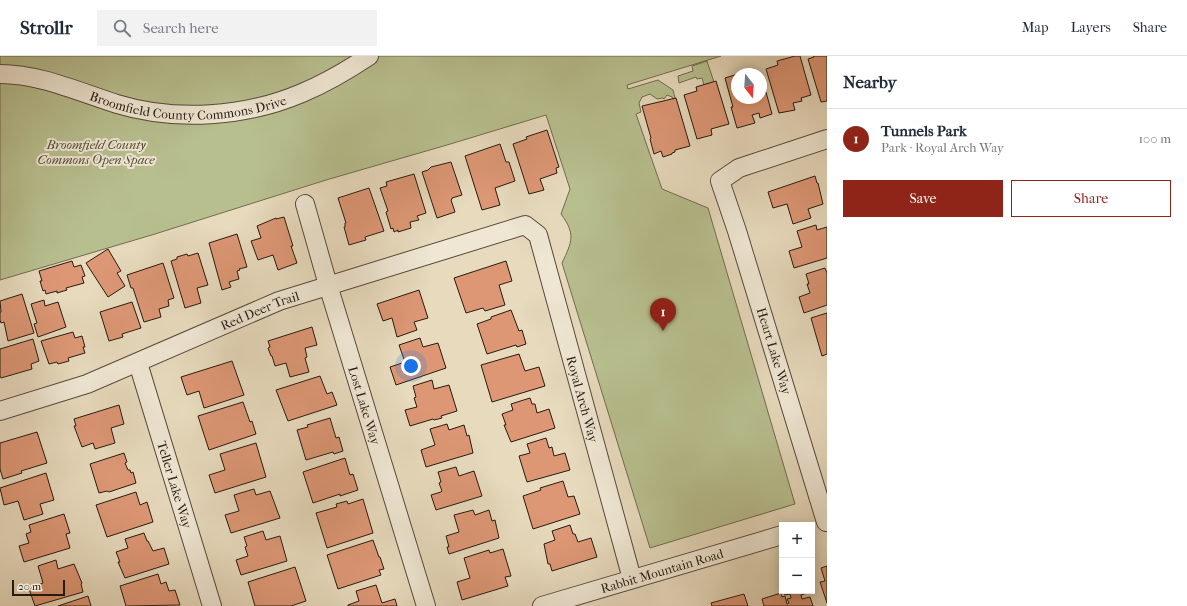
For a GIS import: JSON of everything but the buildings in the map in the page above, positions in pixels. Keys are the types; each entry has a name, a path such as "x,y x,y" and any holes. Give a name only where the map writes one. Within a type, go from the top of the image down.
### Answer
{"street":[{"name":"Broomfield County Commons Drive","path":"0,74 43,80 135,108 176,114 198,114 245,110 291,98 324,83 369,56"},
{"name":"Heart Lake Way","path":"822,523 737,230 720,181 739,168 827,139"},
{"name":"Lost Lake Way","path":"305,204 328,285 426,606"},
{"name":"Red Deer Trail","path":"0,411 88,384 279,301 525,225"},
{"name":"Royal Arch Way","path":"525,225 538,235 632,579"},
{"name":"Teller Lake Way","path":"138,363 212,606"},
{"name":"Rabbit Mountain Road","path":"542,606 779,536"}],"green space":[{"name":"Broomfield County Commons Open Space","path":"0,56 721,56 627,85 628,89 658,80 673,90 675,98 673,99 667,95 664,99 657,99 650,94 642,97 639,103 641,112 636,114 662,189 708,208 795,504 650,548 562,263 570,244 571,233 561,214 570,189 546,115 326,180 155,234 0,280"},
{"path":"707,61 714,82 704,85 702,78 697,79 696,77 679,83 678,76 693,71 692,66"}],"place":[{"name":"Tunnels Park","path":"663,331"}]}
